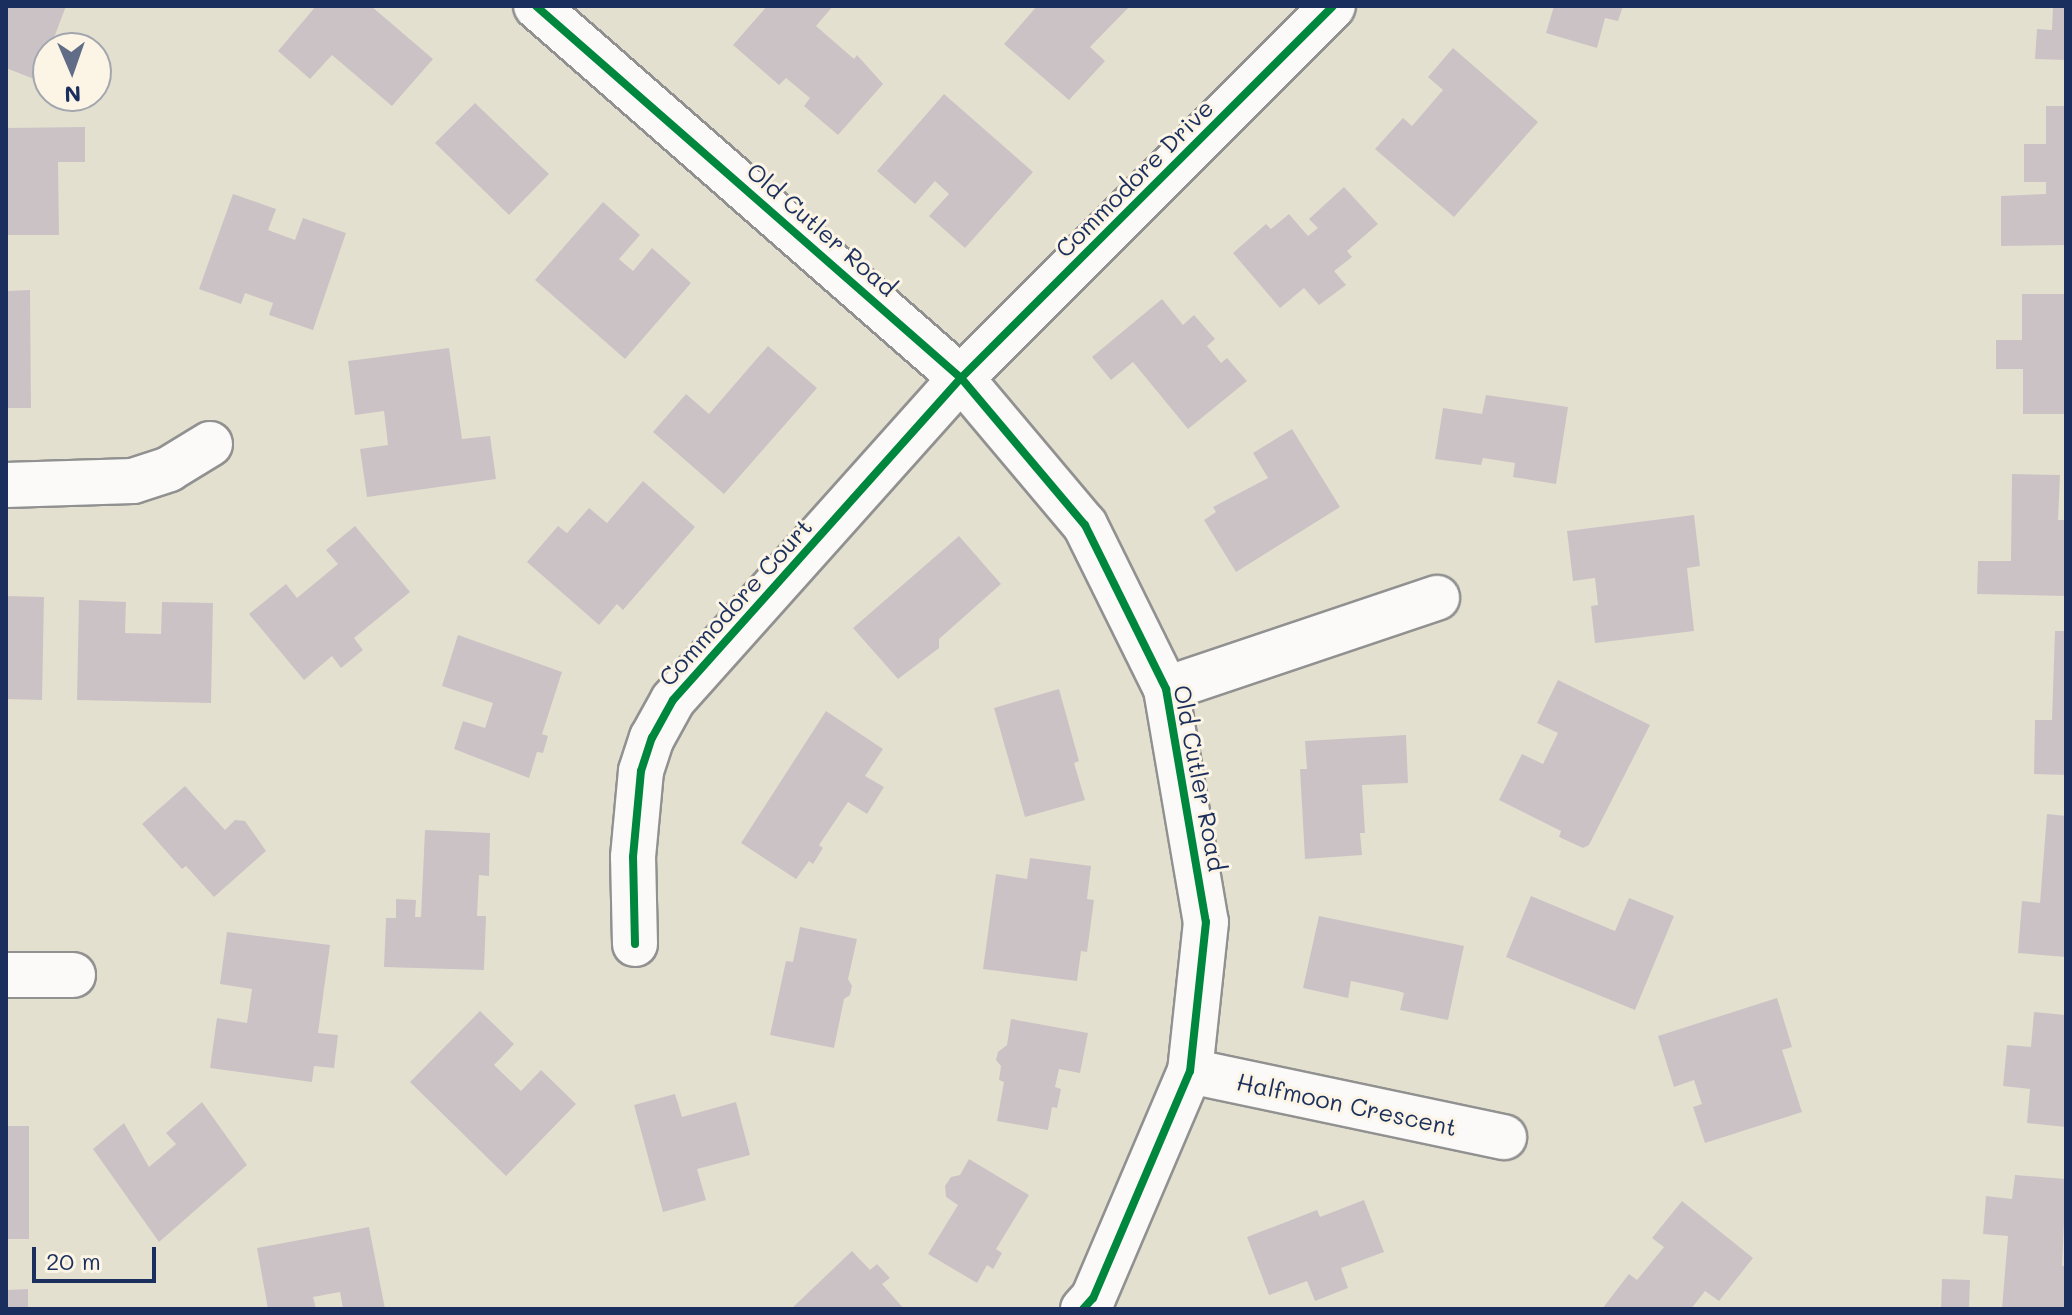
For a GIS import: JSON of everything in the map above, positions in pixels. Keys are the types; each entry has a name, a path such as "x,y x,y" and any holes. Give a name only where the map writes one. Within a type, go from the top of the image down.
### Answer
{"street":[{"name":"Old Cutler Road","path":"536,6 961,378 1085,525 1166,689 1206,922 1190,1071 1093,1298 1083,1309"},
{"name":"Commodore Drive","path":"961,378 1333,6"},
{"name":"Commodore Court","path":"635,944 633,857 641,771 652,738 673,700 961,378"},
{"path":"6,485 133,481 169,469 210,444"},
{"path":"1166,689 1437,598"},
{"path":"6,975 73,975"},
{"name":"Halfmoon Crescent","path":"1190,1071 1504,1137"}],"building":[{"path":"6,6 66,6 56,32 32,32 32,78 6,68"},
{"path":"316,6 371,6 433,59 392,106 332,55 310,79 278,51"},
{"path":"767,6 833,6 816,26 854,59 857,55 883,84 838,135 804,106 810,98 786,78 779,85 733,45"},
{"path":"1037,6 1130,6 1090,47 1105,61 1069,100 1004,44"},
{"path":"1554,6 1623,6 1618,21 1605,18 1597,48 1546,33"},
{"path":"2053,6 2066,6 2066,60 2035,59 2037,29 2052,30"},
{"path":"1453,48 1538,122 1454,217 1375,149 1403,118 1412,126 1443,90 1428,77"},
{"path":"944,94 1033,172 965,248 929,216 949,194 935,181 915,204 877,171"},
{"path":"475,103 549,174 509,215 435,143"},
{"path":"2046,106 2066,106 2066,245 2001,246 2001,196 2046,194 2046,182 2024,182 2024,144 2046,144"},
{"path":"85,127 85,162 58,162 59,235 6,235 6,128"},
{"path":"1344,187 1378,224 1347,251 1352,257 1334,271 1346,285 1319,305 1304,288 1280,308 1233,253 1266,224 1271,229 1289,214 1308,236 1318,228 1309,219"},
{"path":"233,194 276,209 268,230 295,240 303,218 346,233 313,330 269,315 273,303 245,293 241,304 199,289"},
{"path":"603,202 640,235 619,259 633,271 652,248 691,283 625,359 535,280"},
{"path":"30,290 31,408 6,408 6,291"},
{"path":"2022,294 2066,294 2066,414 2023,414 2023,369 1996,369 1996,340 2022,340"},
{"path":"1162,299 1183,325 1194,315 1215,339 1207,346 1221,363 1227,358 1247,381 1188,429 1133,362 1111,380 1092,357"},
{"path":"768,346 817,388 724,494 653,432 686,394 709,414"},
{"path":"449,348 462,439 490,436 496,479 367,497 360,449 388,445 384,411 355,415 348,361"},
{"path":"1486,395 1568,407 1556,484 1513,477 1515,463 1483,458 1481,465 1435,459 1443,408 1482,414"},
{"path":"1292,429 1340,507 1236,572 1204,520 1216,512 1213,507 1268,478 1253,453"},
{"path":"2012,474 2060,475 2058,520 2066,520 2066,596 1977,594 1978,561 2011,561"},
{"path":"643,481 695,527 623,610 617,604 599,625 527,562 558,526 567,533 589,508 607,523"},
{"path":"1694,515 1700,566 1687,568 1694,631 1595,643 1591,606 1598,605 1595,578 1573,581 1567,531"},
{"path":"355,526 410,592 354,638 363,650 341,668 332,656 304,680 249,614 286,584 297,598 338,564 326,550"},
{"path":"959,536 1001,584 939,639 939,648 898,679 853,628"},
{"path":"6,596 44,597 42,700 6,699"},
{"path":"79,600 126,602 125,633 161,634 162,602 213,603 211,703 77,700"},
{"path":"2055,631 2066,631 2066,775 2034,774 2035,720 2052,720"},
{"path":"458,635 562,672 542,734 548,736 543,753 537,752 529,778 454,749 463,721 485,728 493,703 442,686"},
{"path":"1558,680 1650,725 1589,845 1583,848 1559,837 1561,831 1499,800 1522,754 1543,764 1558,733 1537,723"},
{"path":"1059,689 1079,761 1074,763 1085,800 1025,817 994,708"},
{"path":"826,711 883,749 865,776 884,787 867,814 848,802 819,845 823,848 813,864 809,861 796,879 741,843"},
{"path":"1406,735 1408,783 1362,785 1365,833 1360,833 1362,855 1305,859 1300,769 1307,769 1305,741"},
{"path":"185,786 225,830 235,820 245,821 266,851 214,897 186,866 182,869 142,824"},
{"path":"2047,814 2066,816 2066,957 2018,953 2022,901 2040,903"},
{"path":"425,830 490,833 489,876 479,875 477,916 486,916 484,970 384,967 386,918 396,918 396,899 416,900 415,917 421,917"},
{"path":"1030,858 1091,866 1087,899 1094,900 1087,952 1081,951 1077,981 983,969 996,874 1027,879"},
{"path":"1531,896 1615,931 1629,898 1674,916 1635,1010 1506,957"},
{"path":"1319,916 1464,946 1448,1020 1400,1010 1404,993 1398,991 1351,981 1348,998 1303,988"},
{"path":"800,927 857,939 848,979 852,986 850,995 844,999 834,1048 770,1035 786,961 793,962"},
{"path":"227,932 330,945 318,1033 338,1035 334,1068 314,1066 312,1082 210,1068 217,1018 247,1023 252,989 220,984"},
{"path":"1777,998 1792,1047 1782,1050 1802,1112 1705,1143 1693,1107 1702,1104 1694,1080 1674,1087 1658,1036"},
{"path":"480,1011 514,1044 494,1065 521,1091 541,1070 576,1104 506,1176 410,1082"},
{"path":"2034,1012 2066,1015 2066,1127 2027,1123 2030,1089 2003,1086 2007,1045 2031,1047"},
{"path":"1011,1019 1088,1033 1080,1073 1059,1069 1055,1087 1061,1089 1057,1108 1052,1107 1048,1130 997,1121 1004,1082 999,1080 1001,1066 996,1060 998,1052 1007,1045"},
{"path":"675,1094 682,1117 736,1102 750,1155 697,1169 706,1200 663,1212 634,1105"},
{"path":"202,1102 247,1165 159,1242 93,1149 124,1123 149,1167 176,1144 166,1133"},
{"path":"6,1126 29,1126 29,1239 6,1239"},
{"path":"969,1159 1029,1195 996,1249 1002,1253 993,1269 987,1265 977,1283 928,1254 958,1205 946,1197 945,1186 951,1177 960,1175"},
{"path":"2015,1175 2066,1179 2062,1266 2066,1266 2066,1309 2002,1309 2008,1236 1983,1234 1986,1196 2012,1199"},
{"path":"1364,1200 1384,1252 1341,1268 1348,1288 1315,1301 1307,1281 1269,1295 1247,1237 1317,1210 1320,1217"},
{"path":"1682,1201 1753,1258 1719,1301 1705,1291 1691,1309 1602,1309 1629,1274 1637,1280 1664,1247 1652,1238"},
{"path":"369,1227 385,1309 343,1309 340,1292 313,1297 316,1309 268,1309 257,1248"},
{"path":"852,1251 870,1270 877,1264 890,1278 882,1284 904,1309 791,1309"},
{"path":"1942,1279 1970,1280 1969,1309 1941,1309"},
{"path":"28,1289 28,1309 6,1309 6,1290"}],"cycle path":[{"path":"536,6 961,378 1085,525 1166,689 1206,922 1190,1071 1093,1298 1083,1309"},
{"path":"635,944 633,857 641,771 652,738 673,700 961,378 1333,6"}]}
